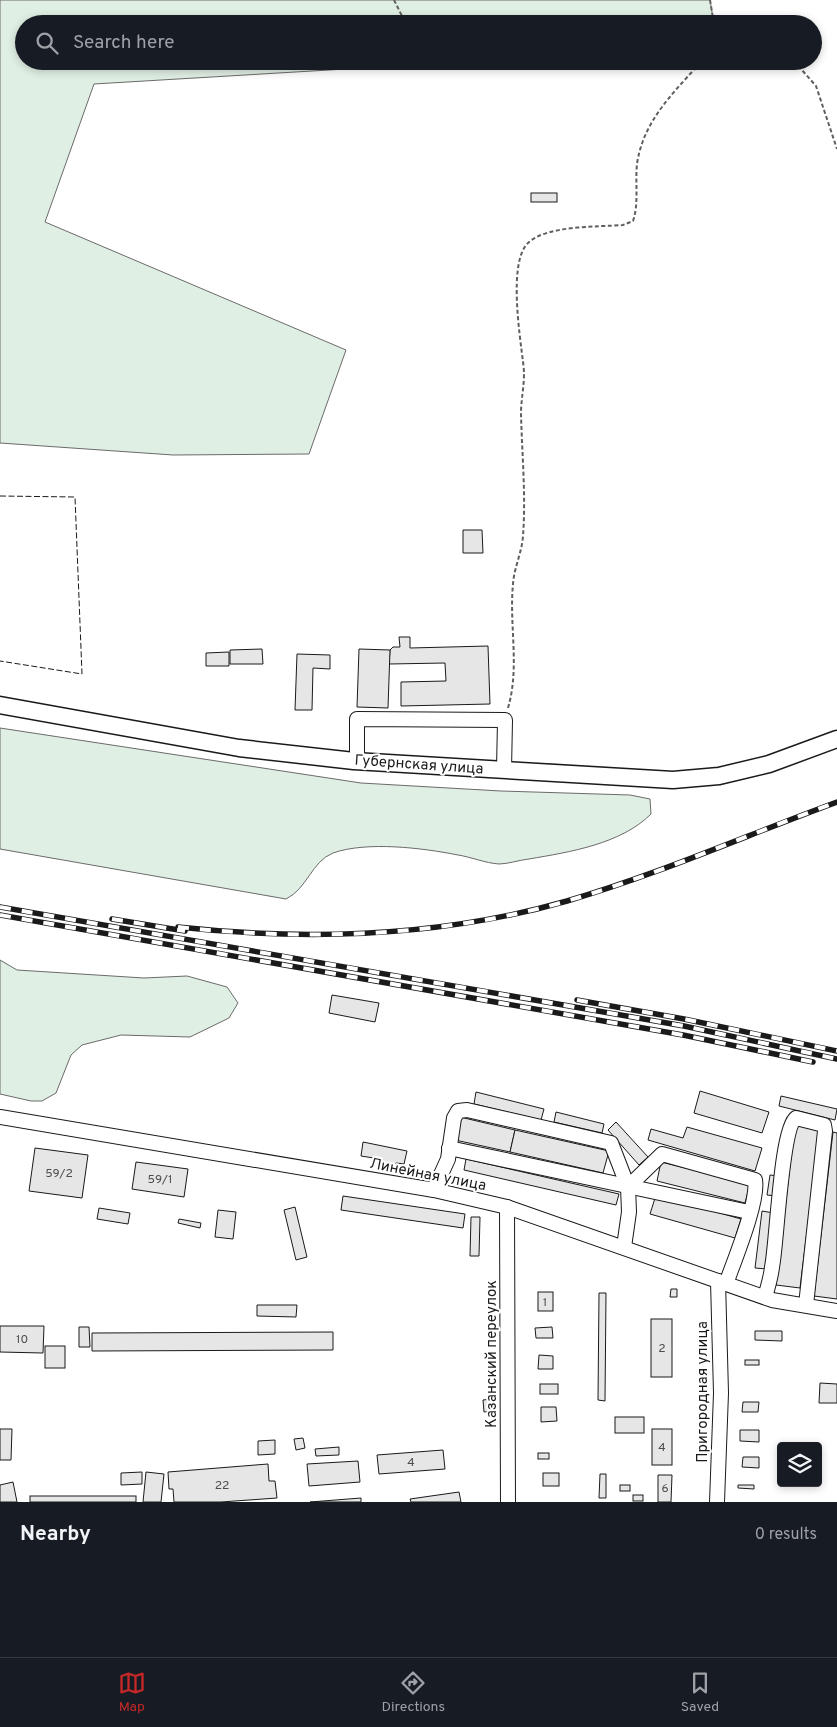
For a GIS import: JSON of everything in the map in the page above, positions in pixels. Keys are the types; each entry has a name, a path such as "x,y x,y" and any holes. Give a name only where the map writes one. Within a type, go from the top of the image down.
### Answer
{"main road":[{"name":"Губернская улица","path":"0,705 238,748 357,761 673,780 719,776 769,764 837,739"}],"street":[{"path":"357,761 357,719 505,720 504,770"},
{"path":"434,1190 448,1159 454,1118 458,1111 467,1110 611,1143 628,1187 628,1212 624,1247"},
{"name":"Линейная улица","path":"0,1117 434,1190 507,1207 765,1297 837,1310"},
{"path":"765,1297 772,1267 785,1148 791,1125 796,1118 821,1123 824,1125 825,1131 806,1305"},
{"path":"449,1148 749,1212"},
{"name":"Пригородная улица","path":"628,1187 662,1154 755,1180 756,1187 749,1212 722,1283 721,1393 717,1502"},
{"name":"Казанский переулок","path":"507,1207 508,1502"}],"path":[{"path":"394,0 402,15"},
{"path":"710,0 712,15"},
{"path":"505,720 514,687 512,583 523,536 521,400 525,376 520,338 517,287 520,262 526,244 538,236 557,230 623,225 633,221 636,212 635,181 638,158 645,131 660,109 694,70"},
{"path":"802,70 816,86 837,149"}],"green space":[{"path":"0,0 710,0 712,15 15,15 15,70 329,70 94,84 45,222 346,350 309,454 173,455 0,443"},
{"path":"0,728 361,783 501,791 630,795 650,799 651,814 625,833 610,840 578,850 502,864 444,852 412,848 362,847 347,849 326,857 314,868 299,889 286,899 0,849"},
{"path":"0,960 17,970 144,978 187,976 227,987 238,1003 229,1018 190,1037 121,1035 82,1045 71,1055 56,1093 42,1101 31,1101 0,1094"}],"building":[{"path":"531,193 557,193 557,202 531,202"},
{"path":"463,530 482,530 483,553 463,553"},
{"path":"399,637 410,637 410,648 488,646 490,704 401,706 401,682 446,681 445,663 389,664 390,650 393,647 400,647"},
{"path":"262,649 263,664 230,664 230,650"},
{"path":"359,649 390,650 388,708 357,707"},
{"path":"229,652 229,666 206,666 206,653"},
{"path":"297,654 330,655 330,669 313,668 312,710 295,710"},
{"path":"332,995 379,1003 375,1022 329,1013"},
{"path":"700,1091 769,1112 762,1133 694,1113"},
{"path":"476,1092 544,1109 541,1120 474,1104"},
{"path":"781,1096 837,1109 835,1120 779,1106"},
{"path":"556,1112 604,1124 602,1133 554,1122"},
{"path":"460,1117 515,1130 510,1152 455,1140"},
{"path":"616,1122 648,1157 639,1165 608,1130"},
{"path":"795,1123 820,1126 800,1288 776,1285"},
{"path":"687,1127 762,1148 755,1171 648,1140 651,1129 683,1138"},
{"path":"515,1130 609,1151 603,1173 510,1152"},
{"path":"833,1132 837,1133 837,1299 814,1296"},
{"path":"363,1142 407,1151 404,1164 396,1163 395,1167 379,1164 380,1159 361,1156"},
{"path":"35,1148 88,1155 82,1198 29,1191"},
{"path":"466,1159 619,1194 616,1205 464,1170"},
{"path":"136,1162 188,1169 184,1197 132,1189"},
{"path":"661,1162 750,1184 745,1203 657,1181"},
{"path":"770,1175 779,1176 776,1196 767,1195"},
{"path":"656,1195 741,1219 735,1238 650,1214"},
{"path":"343,1196 465,1214 463,1228 341,1210"},
{"path":"295,1207 307,1257 296,1260 284,1210"},
{"path":"99,1208 130,1213 128,1224 97,1219"},
{"path":"218,1210 236,1212 233,1239 215,1237"},
{"path":"762,1211 774,1213 767,1269 755,1268"},
{"path":"471,1217 480,1217 479,1256 470,1256"},
{"path":"179,1219 201,1223 200,1228 178,1223"},
{"path":"671,1289 677,1289 677,1297 670,1297"},
{"path":"538,1292 553,1292 553,1311 538,1311"},
{"path":"599,1293 606,1293 605,1401 598,1400"},
{"path":"257,1305 297,1305 296,1317 257,1316"},
{"path":"651,1319 672,1319 672,1377 651,1377"},
{"path":"0,1326 44,1326 43,1353 0,1352"},
{"path":"79,1327 89,1327 90,1347 79,1347"},
{"path":"552,1327 553,1338 536,1338 535,1328"},
{"path":"755,1331 782,1331 782,1341 755,1340"},
{"path":"333,1332 333,1350 92,1351 92,1333"},
{"path":"45,1346 65,1346 65,1368 45,1368"},
{"path":"539,1355 553,1356 553,1369 538,1369"},
{"path":"745,1360 759,1360 759,1365 745,1365"},
{"path":"820,1383 837,1384 837,1403 819,1403"},
{"path":"540,1384 558,1384 558,1394 540,1394"},
{"path":"492,1399 493,1411 484,1412 483,1400"},
{"path":"743,1402 759,1402 758,1412 742,1412"},
{"path":"541,1407 556,1407 557,1421 541,1422"},
{"path":"615,1417 644,1417 644,1433 615,1433"},
{"path":"0,1429 12,1429 11,1460 0,1460"},
{"path":"652,1429 672,1429 672,1465 652,1465"},
{"path":"740,1430 759,1430 759,1442 740,1441"},
{"path":"303,1438 305,1448 296,1450 294,1439"},
{"path":"275,1440 275,1454 258,1455 258,1441"},
{"path":"339,1447 339,1455 316,1456 315,1449"},
{"path":"443,1450 445,1469 379,1474 377,1455"},
{"path":"538,1453 549,1453 549,1459 538,1459"},
{"path":"743,1457 759,1457 759,1468 742,1467"},
{"path":"358,1461 360,1482 309,1486 307,1464"},
{"path":"268,1464 269,1481 275,1481 277,1498 221,1502 174,1502 173,1489 169,1489 168,1472"},
{"path":"142,1472 142,1484 121,1485 121,1473"},
{"path":"146,1472 164,1474 161,1502 143,1502"},
{"path":"543,1473 559,1473 559,1486 543,1486"},
{"path":"600,1474 606,1474 606,1498 599,1498"},
{"path":"658,1475 672,1475 671,1502 658,1502"},
{"path":"13,1482 17,1502 0,1502 0,1485"},
{"path":"620,1485 630,1485 630,1491 620,1491"},
{"path":"738,1485 754,1485 754,1489 738,1488"},
{"path":"459,1492 461,1502 411,1502 410,1499"},
{"path":"633,1495 643,1495 643,1501 633,1501"},
{"path":"30,1496 136,1496 136,1502 30,1502"},
{"path":"361,1498 361,1502 310,1502"}],"railway":[{"path":"178,927 276,934 374,933 423,929 519,913 567,901 669,867 837,802"},
{"path":"0,907 684,1026 837,1059"},
{"path":"0,915 683,1035 813,1062"},
{"path":"112,919 185,931"},
{"path":"577,1000 684,1019 837,1051"}],"fence":[{"path":"0,496 75,497 82,674 0,661"}]}
